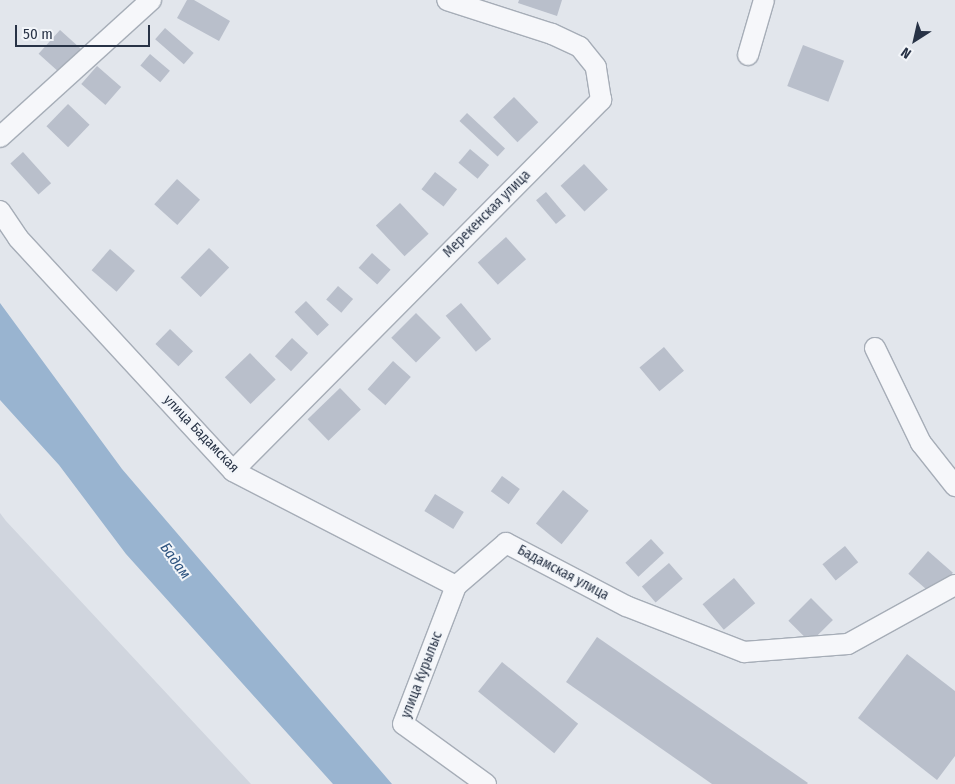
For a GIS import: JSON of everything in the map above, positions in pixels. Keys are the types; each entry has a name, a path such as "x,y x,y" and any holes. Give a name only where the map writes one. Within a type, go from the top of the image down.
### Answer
{"street":[{"path":"0,138 151,0"},
{"name":"Мерекенская улица","path":"233,471 601,100 596,67 580,47 552,34 447,0"},
{"path":"748,55 764,0"},
{"name":"улица Бадамская","path":"0,211 18,238 233,471 456,586"},
{"path":"875,348 921,443 955,486"},
{"name":"Бадамская улица","path":"456,586 506,543 626,606 744,652 848,644 955,584"},
{"name":"улица Курылыс","path":"456,586 403,724 486,784"}],"shaded area":[{"path":"0,513 6,521 251,784 0,784"}],"water":[{"name":"Бадам","path":"0,303 122,469 392,784 333,784 126,554 59,465 0,400"}],"building":[{"path":"187,0 194,0 230,21 219,41 177,18"},
{"path":"519,0 562,0 557,16 518,3"},
{"path":"165,28 194,53 184,64 155,39"},
{"path":"60,30 83,51 62,75 39,54"},
{"path":"803,45 844,61 828,102 787,86"},
{"path":"150,54 170,71 160,82 140,65"},
{"path":"97,66 121,87 105,105 81,84"},
{"path":"514,97 538,122 517,142 493,117"},
{"path":"68,104 90,125 68,147 46,126"},
{"path":"467,113 505,148 498,157 459,121"},
{"path":"470,149 489,165 478,179 458,163"},
{"path":"23,152 51,183 38,195 10,163"},
{"path":"584,164 608,190 584,211 561,186"},
{"path":"435,172 457,189 444,207 421,189"},
{"path":"177,179 200,200 177,225 154,204"},
{"path":"546,192 566,216 556,224 536,200"},
{"path":"400,203 429,234 405,256 376,226"},
{"path":"506,237 526,259 498,285 478,262"},
{"path":"209,248 229,267 201,297 181,277"},
{"path":"110,249 135,271 117,292 92,270"},
{"path":"372,253 391,270 377,285 359,268"},
{"path":"338,286 353,299 341,313 326,300"},
{"path":"306,301 329,325 317,336 294,312"},
{"path":"461,303 491,339 476,352 446,316"},
{"path":"416,313 441,338 416,362 391,338"},
{"path":"170,329 193,351 178,366 155,344"},
{"path":"292,338 308,353 291,371 275,356"},
{"path":"664,347 684,371 659,391 639,368"},
{"path":"250,353 276,380 251,404 225,377"},
{"path":"393,361 411,377 385,405 368,389"},
{"path":"340,388 361,410 328,441 308,419"},
{"path":"502,476 520,489 509,504 491,491"},
{"path":"563,490 589,511 562,544 536,523"},
{"path":"435,494 464,512 453,529 424,511"},
{"path":"651,539 664,553 638,577 625,563"},
{"path":"845,546 858,562 836,581 822,564"},
{"path":"928,551 953,573 933,595 908,574"},
{"path":"669,563 683,579 656,602 642,587"},
{"path":"734,578 755,603 724,630 703,604"},
{"path":"811,598 833,620 810,643 788,621"},
{"path":"597,637 808,783 712,784 566,682"},
{"path":"907,654 955,691 955,756 937,780 858,718"},
{"path":"502,662 578,724 554,753 478,692"}]}
